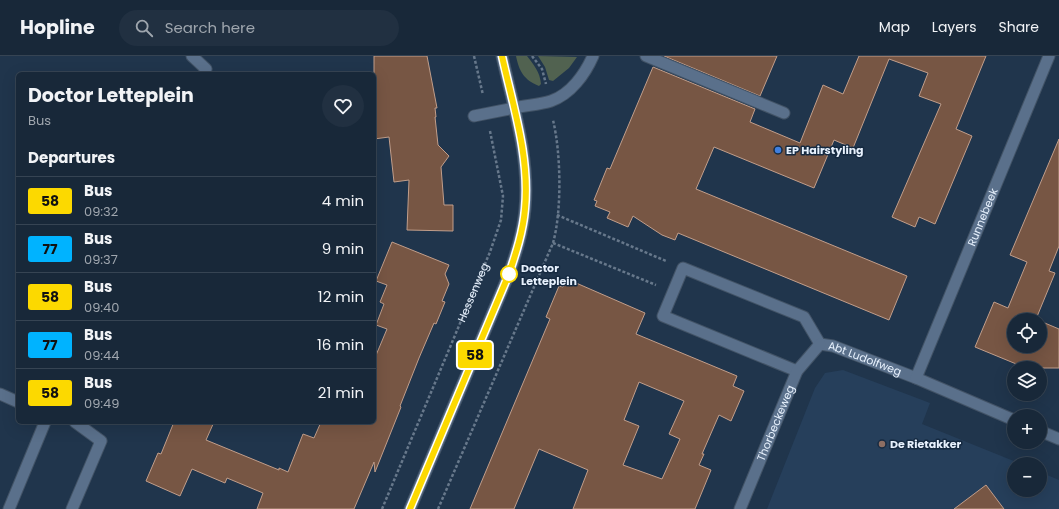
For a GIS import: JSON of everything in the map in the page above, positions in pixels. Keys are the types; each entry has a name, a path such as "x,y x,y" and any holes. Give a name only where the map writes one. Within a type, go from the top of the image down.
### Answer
{"street":[{"path":"192,56 206,69 205,72"},
{"path":"410,509 509,274 520,240 525,210 523,151 502,56"},
{"path":"474,116 555,99 574,85 583,74 593,56"},
{"path":"646,56 784,113"},
{"name":"Runnebeek","path":"916,378 1049,56"},
{"path":"683,268 663,316 798,371"},
{"name":"Abt Ludolfweg","path":"683,268 804,316 820,344 833,346 916,378 1007,417"},
{"name":"Thorbeckeweg","path":"740,509 798,371 820,344"},
{"path":"0,394 16,401"},
{"path":"8,509 44,424"},
{"path":"72,509 101,441 78,424"},
{"path":"1047,434 1059,439"}],"path":[{"path":"474,56 487,113"},
{"path":"532,56 542,69 546,85"},
{"name":"Hessenweg","path":"382,509 490,252 501,220 503,196 487,113"},
{"path":"438,509 553,243 557,215 558,158 554,124"},
{"path":"557,215 683,268"},
{"path":"553,243 673,292"}],"shaded area":[{"name":"De Rietakker","path":"843,370 930,403 922,424 1007,458 1007,497 1047,497 1047,475 1059,480 1059,509 767,509 815,388 825,373"}],"green space":[{"path":"516,56 527,56 530,59 539,76 541,84 539,86 526,78 521,71"},
{"path":"538,56 577,57 569,68 553,81 549,80 545,67"}],"building":[{"path":"374,56 427,56 437,108 435,108 435,117 438,145 449,156 441,167 444,205 453,205 453,231 407,230 409,180 394,182 389,137 376,139 376,72 374,72"},
{"path":"664,56 777,56 760,96"},
{"path":"859,56 986,56 956,129 972,136 935,224 919,217 915,227 892,217 941,104 919,96 928,73 889,59 853,148 834,140 814,188 714,147 696,189 907,276 889,320 678,233 675,240 662,235 633,216 628,227 607,218 610,212 595,206 597,201 594,200 607,168 610,169 653,67 755,109 750,122 800,143 823,85 843,94"},
{"path":"1059,139 1059,246 1049,271 1055,273 1038,313 1007,313 1007,353 1047,353 1047,324 1059,329 1059,368 1047,368 1047,361 1009,361 975,347 994,302 1008,308 1027,262 1010,255"},
{"path":"392,242 449,265 445,274 449,284 442,301 445,302 419,358 375,472 374,462 354,509 257,509 263,493 227,478 225,483 192,469 180,496 146,481 158,453 161,454 173,424 213,424 206,440 279,470 279,468 288,472 303,434 314,438 320,424 376,424 376,355 387,329 376,325 384,304 380,302 387,285 376,281"},
{"path":"567,279 645,313 636,334 737,376 733,386 744,391 731,421 719,415 702,454 704,454 699,465 711,470 695,509 573,509 588,470 539,449 514,509 470,509 550,319 546,317 559,286 563,287","holes":["639,382 684,401 669,434 680,439 662,479 623,465 639,426 624,420"]},
{"path":"986,485 1004,509 954,509"}],"bus line":[{"name":"58","path":"410,509 493,314 509,274 520,240 525,210 526,192 523,151 502,56"}],"place":[{"name":"EP Hairstyling","path":"778,150"},
{"name":"Doctor Letteplein","path":"509,274"},
{"name":"De Rietakker","path":"882,444"}]}
